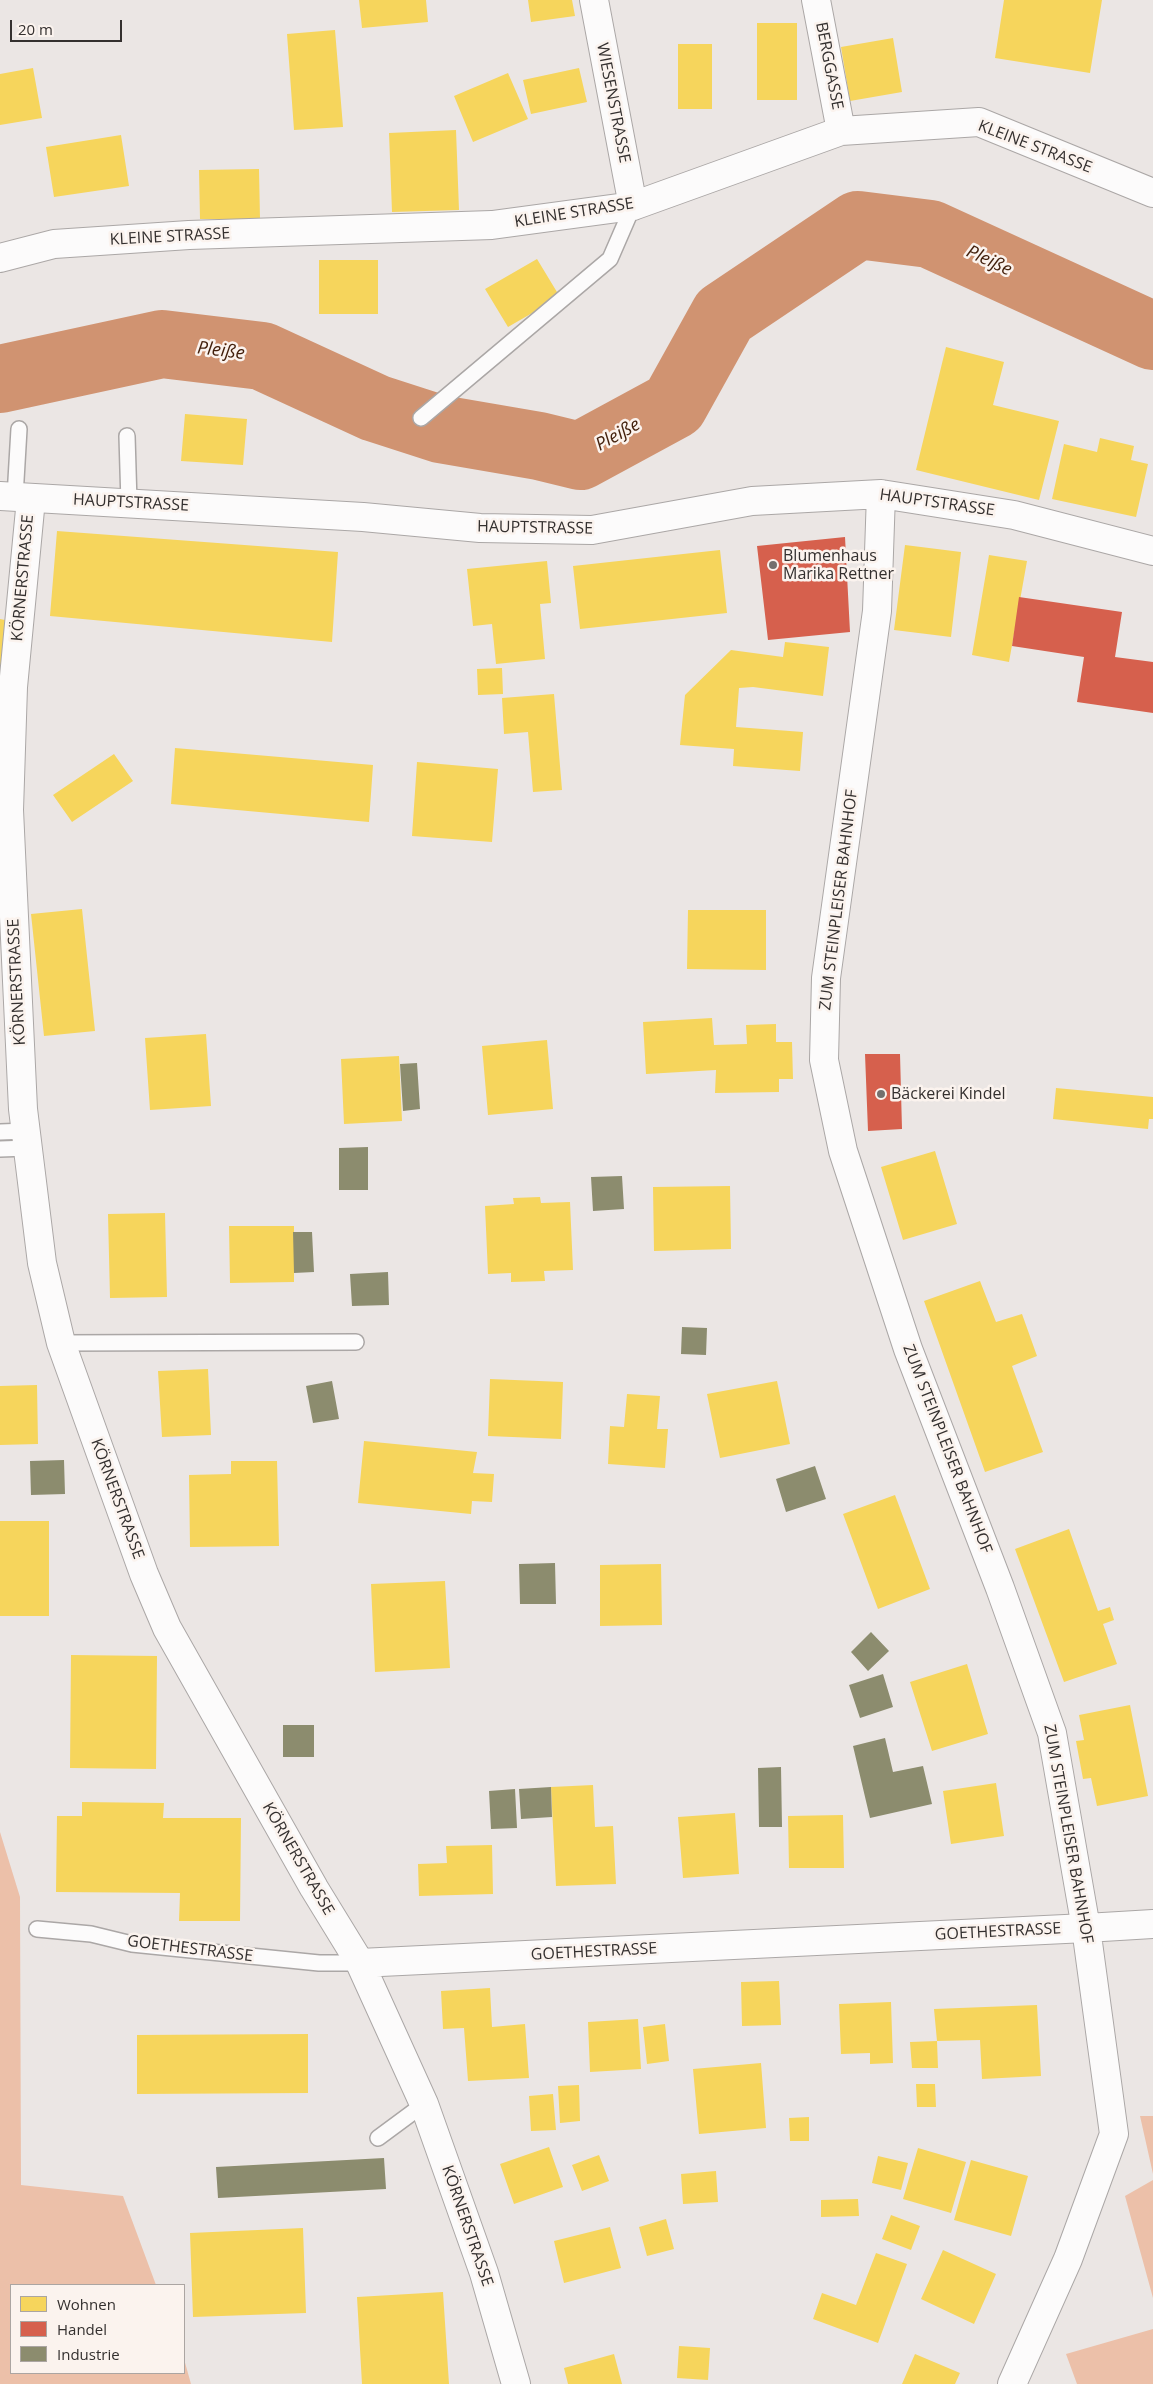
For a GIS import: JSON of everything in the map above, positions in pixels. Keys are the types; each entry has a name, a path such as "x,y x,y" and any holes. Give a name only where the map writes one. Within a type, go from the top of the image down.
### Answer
{"street":[{"name":"WIESENSTRASSE","path":"594,0 633,206"},
{"name":"BERGGASSE","path":"816,0 841,131"},
{"name":"KLEINE STRASSE","path":"0,258 54,244 188,235 492,225 633,206 841,131 979,122 1153,193"},
{"name":"HAUPTSTRASSE","path":"15,497 380,518 480,528 592,530 752,501 881,494 1014,515 1153,551"},
{"name":"ZUM STEINPLEISER BAHNHOF","path":"881,494 877,611 826,978 824,1060 843,1151 908,1349 1000,1588 1052,1733 1086,1928 1114,2134 1068,2260 1012,2384"},
{"name":"KÖRNERSTRASSE","path":"15,497 14,687 9,810 23,1109 18,1137 42,1263 61,1343 144,1574 167,1628 314,1888 360,1963 424,2104 484,2273 516,2384"},
{"name":"GOETHESTRASSE","path":"360,1963 1153,1924"}],"lane":[{"path":"422,418 610,258 633,206"},
{"path":"15,497 19,429"},
{"path":"127,436 129,503"},
{"path":"0,1149 18,1137"},
{"path":"61,1343 356,1342"},
{"name":"GOETHESTRASSE","path":"37,1929 91,1934 132,1944 319,1963 360,1963"},
{"path":"378,2138 424,2104"}],"shaded area":[{"path":"0,1832 20,1897 21,2185 123,2196 156,2284 10,2284 10,2374 185,2374 185,2363 191,2384 0,2384"},
{"path":"1140,2116 1153,2116 1153,2174"},
{"path":"1153,2180 1153,2298 1125,2196"},
{"path":"1153,2329 1153,2384 1077,2384 1066,2354"}],"building: Wohnen":[{"path":"359,0 426,0 428,22 362,28"},
{"path":"528,0 572,0 575,16 531,22"},
{"path":"1004,0 1102,0 1090,73 995,58"},
{"path":"757,23 797,23 797,100 757,100"},
{"path":"335,30 343,127 294,130 287,34"},
{"path":"893,38 902,92 850,101 841,47"},
{"path":"678,44 712,44 712,109 678,109"},
{"path":"33,68 42,118 0,125 0,74"},
{"path":"579,68 587,102 531,114 523,80"},
{"path":"508,73 528,119 473,142 454,96"},
{"path":"456,130 459,210 392,212 389,133"},
{"path":"121,135 129,186 54,197 46,147"},
{"path":"259,169 260,219 200,219 199,170"},
{"path":"537,259 560,297 508,327 485,289"},
{"path":"319,260 378,260 378,314 319,314"},
{"path":"946,347 1004,362 993,405 1059,421 1039,500 916,470"},
{"path":"185,414 247,419 243,465 181,461"},
{"path":"1100,438 1134,446 1131,460 1148,464 1136,517 1052,499 1064,444 1097,452"},
{"path":"57,531 338,552 332,642 50,616"},
{"path":"905,545 961,552 951,637 894,630"},
{"path":"720,550 727,613 580,629 573,566"},
{"path":"989,555 1027,561 1009,662 972,655"},
{"path":"547,561 551,603 540,604 545,659 496,664 492,624 473,626 467,569"},
{"path":"0,619 10,621 1,670 0,670"},
{"path":"785,642 829,647 823,696 753,687 739,688 736,727 803,732 800,771 733,766 734,749 680,745 685,695 731,650 783,657"},
{"path":"502,668 503,694 478,695 477,669"},
{"path":"554,694 562,790 533,792 528,732 504,734 502,698"},
{"path":"175,748 373,765 369,822 171,804"},
{"path":"114,754 133,781 72,822 53,795"},
{"path":"417,762 498,769 492,842 412,836"},
{"path":"82,909 95,1031 44,1036 31,914"},
{"path":"688,910 766,910 766,970 687,969"},
{"path":"712,1018 714,1045 747,1044 746,1025 776,1024 776,1042 792,1042 793,1079 779,1079 779,1092 715,1093 716,1070 646,1074 643,1022"},
{"path":"206,1034 211,1106 150,1110 145,1038"},
{"path":"547,1040 553,1109 488,1115 482,1046"},
{"path":"399,1056 402,1121 344,1124 341,1059"},
{"path":"1056,1088 1153,1097 1153,1119 1149,1119 1148,1129 1053,1119"},
{"path":"935,1151 957,1224 903,1240 881,1167"},
{"path":"730,1186 731,1249 654,1251 653,1187"},
{"path":"540,1197 541,1203 570,1202 573,1270 544,1271 545,1281 511,1282 511,1273 488,1274 485,1206 514,1204 513,1198"},
{"path":"165,1213 167,1297 110,1298 108,1214"},
{"path":"229,1226 294,1226 294,1282 230,1283"},
{"path":"980,1281 996,1322 1022,1314 1037,1356 1012,1366 1043,1452 985,1472 924,1301"},
{"path":"208,1369 211,1435 162,1437 158,1371"},
{"path":"490,1379 563,1382 561,1439 488,1436"},
{"path":"777,1381 790,1444 720,1458 707,1394"},
{"path":"37,1385 38,1444 0,1445 0,1386"},
{"path":"627,1394 660,1396 657,1429 668,1429 665,1468 608,1464 610,1426 624,1427"},
{"path":"364,1441 477,1452 473,1473 494,1474 492,1502 472,1501 471,1514 358,1503"},
{"path":"231,1461 277,1461 279,1546 190,1547 189,1475 231,1474"},
{"path":"895,1495 930,1589 878,1609 843,1514"},
{"path":"0,1521 49,1521 49,1616 0,1616"},
{"path":"1069,1529 1098,1611 1110,1607 1114,1620 1103,1624 1117,1664 1064,1682 1015,1549"},
{"path":"661,1564 662,1625 600,1626 600,1565"},
{"path":"445,1581 450,1668 375,1672 371,1584"},
{"path":"71,1655 157,1656 156,1769 70,1768"},
{"path":"967,1664 988,1734 932,1751 910,1682"},
{"path":"1130,1705 1148,1796 1097,1806 1091,1778 1083,1779 1076,1741 1084,1740 1079,1715"},
{"path":"996,1783 1004,1836 951,1844 943,1791"},
{"path":"593,1785 595,1827 613,1826 616,1884 556,1886 551,1787"},
{"path":"82,1802 164,1803 163,1818 241,1818 240,1921 179,1921 180,1893 56,1892 57,1816 82,1816"},
{"path":"735,1813 739,1874 683,1878 678,1817"},
{"path":"843,1815 844,1868 789,1868 788,1816"},
{"path":"492,1845 493,1894 419,1896 418,1864 447,1863 446,1846"},
{"path":"779,1981 781,2025 742,2026 741,1982"},
{"path":"490,1988 492,2027 525,2024 529,2078 468,2081 464,2028 443,2029 441,1991"},
{"path":"891,2002 893,2063 870,2064 870,2053 841,2054 839,2004"},
{"path":"1037,2005 1041,2076 982,2079 980,2040 937,2041 934,2009"},
{"path":"638,2019 641,2069 590,2072 588,2022"},
{"path":"665,2024 669,2061 647,2064 643,2027"},
{"path":"308,2034 308,2093 137,2094 137,2035"},
{"path":"937,2041 938,2068 912,2068 910,2042"},
{"path":"761,2063 766,2128 699,2134 693,2069"},
{"path":"916,2084 935,2084 936,2107 917,2107"},
{"path":"579,2085 580,2121 560,2123 558,2086"},
{"path":"553,2094 556,2130 531,2131 529,2096"},
{"path":"809,2117 809,2141 790,2141 789,2118"},
{"path":"549,2147 563,2187 514,2204 500,2164"},
{"path":"918,2148 966,2162 951,2213 903,2199"},
{"path":"599,2155 609,2181 582,2191 572,2165"},
{"path":"878,2156 908,2163 901,2190 872,2183"},
{"path":"971,2160 1028,2176 1011,2236 954,2220"},
{"path":"716,2171 718,2202 683,2204 681,2174"},
{"path":"858,2199 859,2216 821,2217 821,2200"},
{"path":"891,2215 920,2226 911,2250 882,2239"},
{"path":"666,2219 674,2249 647,2256 639,2227"},
{"path":"610,2227 621,2268 564,2283 554,2241"},
{"path":"303,2228 306,2313 193,2317 190,2233"},
{"path":"943,2250 996,2274 974,2324 921,2299"},
{"path":"876,2253 907,2264 878,2343 813,2319 822,2293 856,2305"},
{"path":"443,2292 449,2384 362,2384 357,2297"},
{"path":"679,2346 710,2348 708,2380 677,2378"},
{"path":"614,2354 622,2384 568,2384 564,2368"},
{"path":"915,2354 960,2373 955,2384 902,2384"}],"building: Handel":[{"path":"845,537 850,632 768,640 757,546"},
{"path":"1019,597 1122,612 1115,657 1153,662 1153,713 1077,702 1084,657 1012,646"},
{"path":"865,1054 900,1054 902,1129 868,1131"}],"building: Industrie":[{"path":"417,1063 420,1109 403,1111 400,1064"},
{"path":"368,1147 368,1190 339,1190 339,1148"},
{"path":"622,1176 624,1209 593,1211 591,1177"},
{"path":"293,1232 312,1232 314,1272 294,1273"},
{"path":"388,1272 389,1305 352,1306 350,1274"},
{"path":"682,1327 707,1328 706,1355 681,1354"},
{"path":"332,1381 339,1419 313,1423 306,1386"},
{"path":"64,1460 65,1494 31,1495 30,1461"},
{"path":"815,1466 826,1499 786,1512 776,1479"},
{"path":"555,1563 556,1604 520,1604 519,1564"},
{"path":"871,1632 889,1651 868,1671 851,1652"},
{"path":"883,1674 893,1707 860,1718 849,1685"},
{"path":"283,1725 314,1725 314,1757 283,1757"},
{"path":"885,1738 893,1772 923,1766 932,1804 870,1818 853,1746"},
{"path":"781,1767 782,1827 759,1827 758,1768"},
{"path":"551,1787 552,1817 521,1819 519,1789"},
{"path":"515,1789 517,1828 491,1829 489,1791"},
{"path":"384,2158 386,2189 218,2198 216,2167"}],"waterway":[{"name":"Pleiße","path":"0,379 162,344 262,356 375,408 440,429 539,446 580,456 674,405 724,315 858,225 930,234 1153,336"}],"place":[{"name":"Blumenhaus Marika Rettner","path":"773,565"},
{"name":"Bäckerei Kindel","path":"881,1094"}]}
